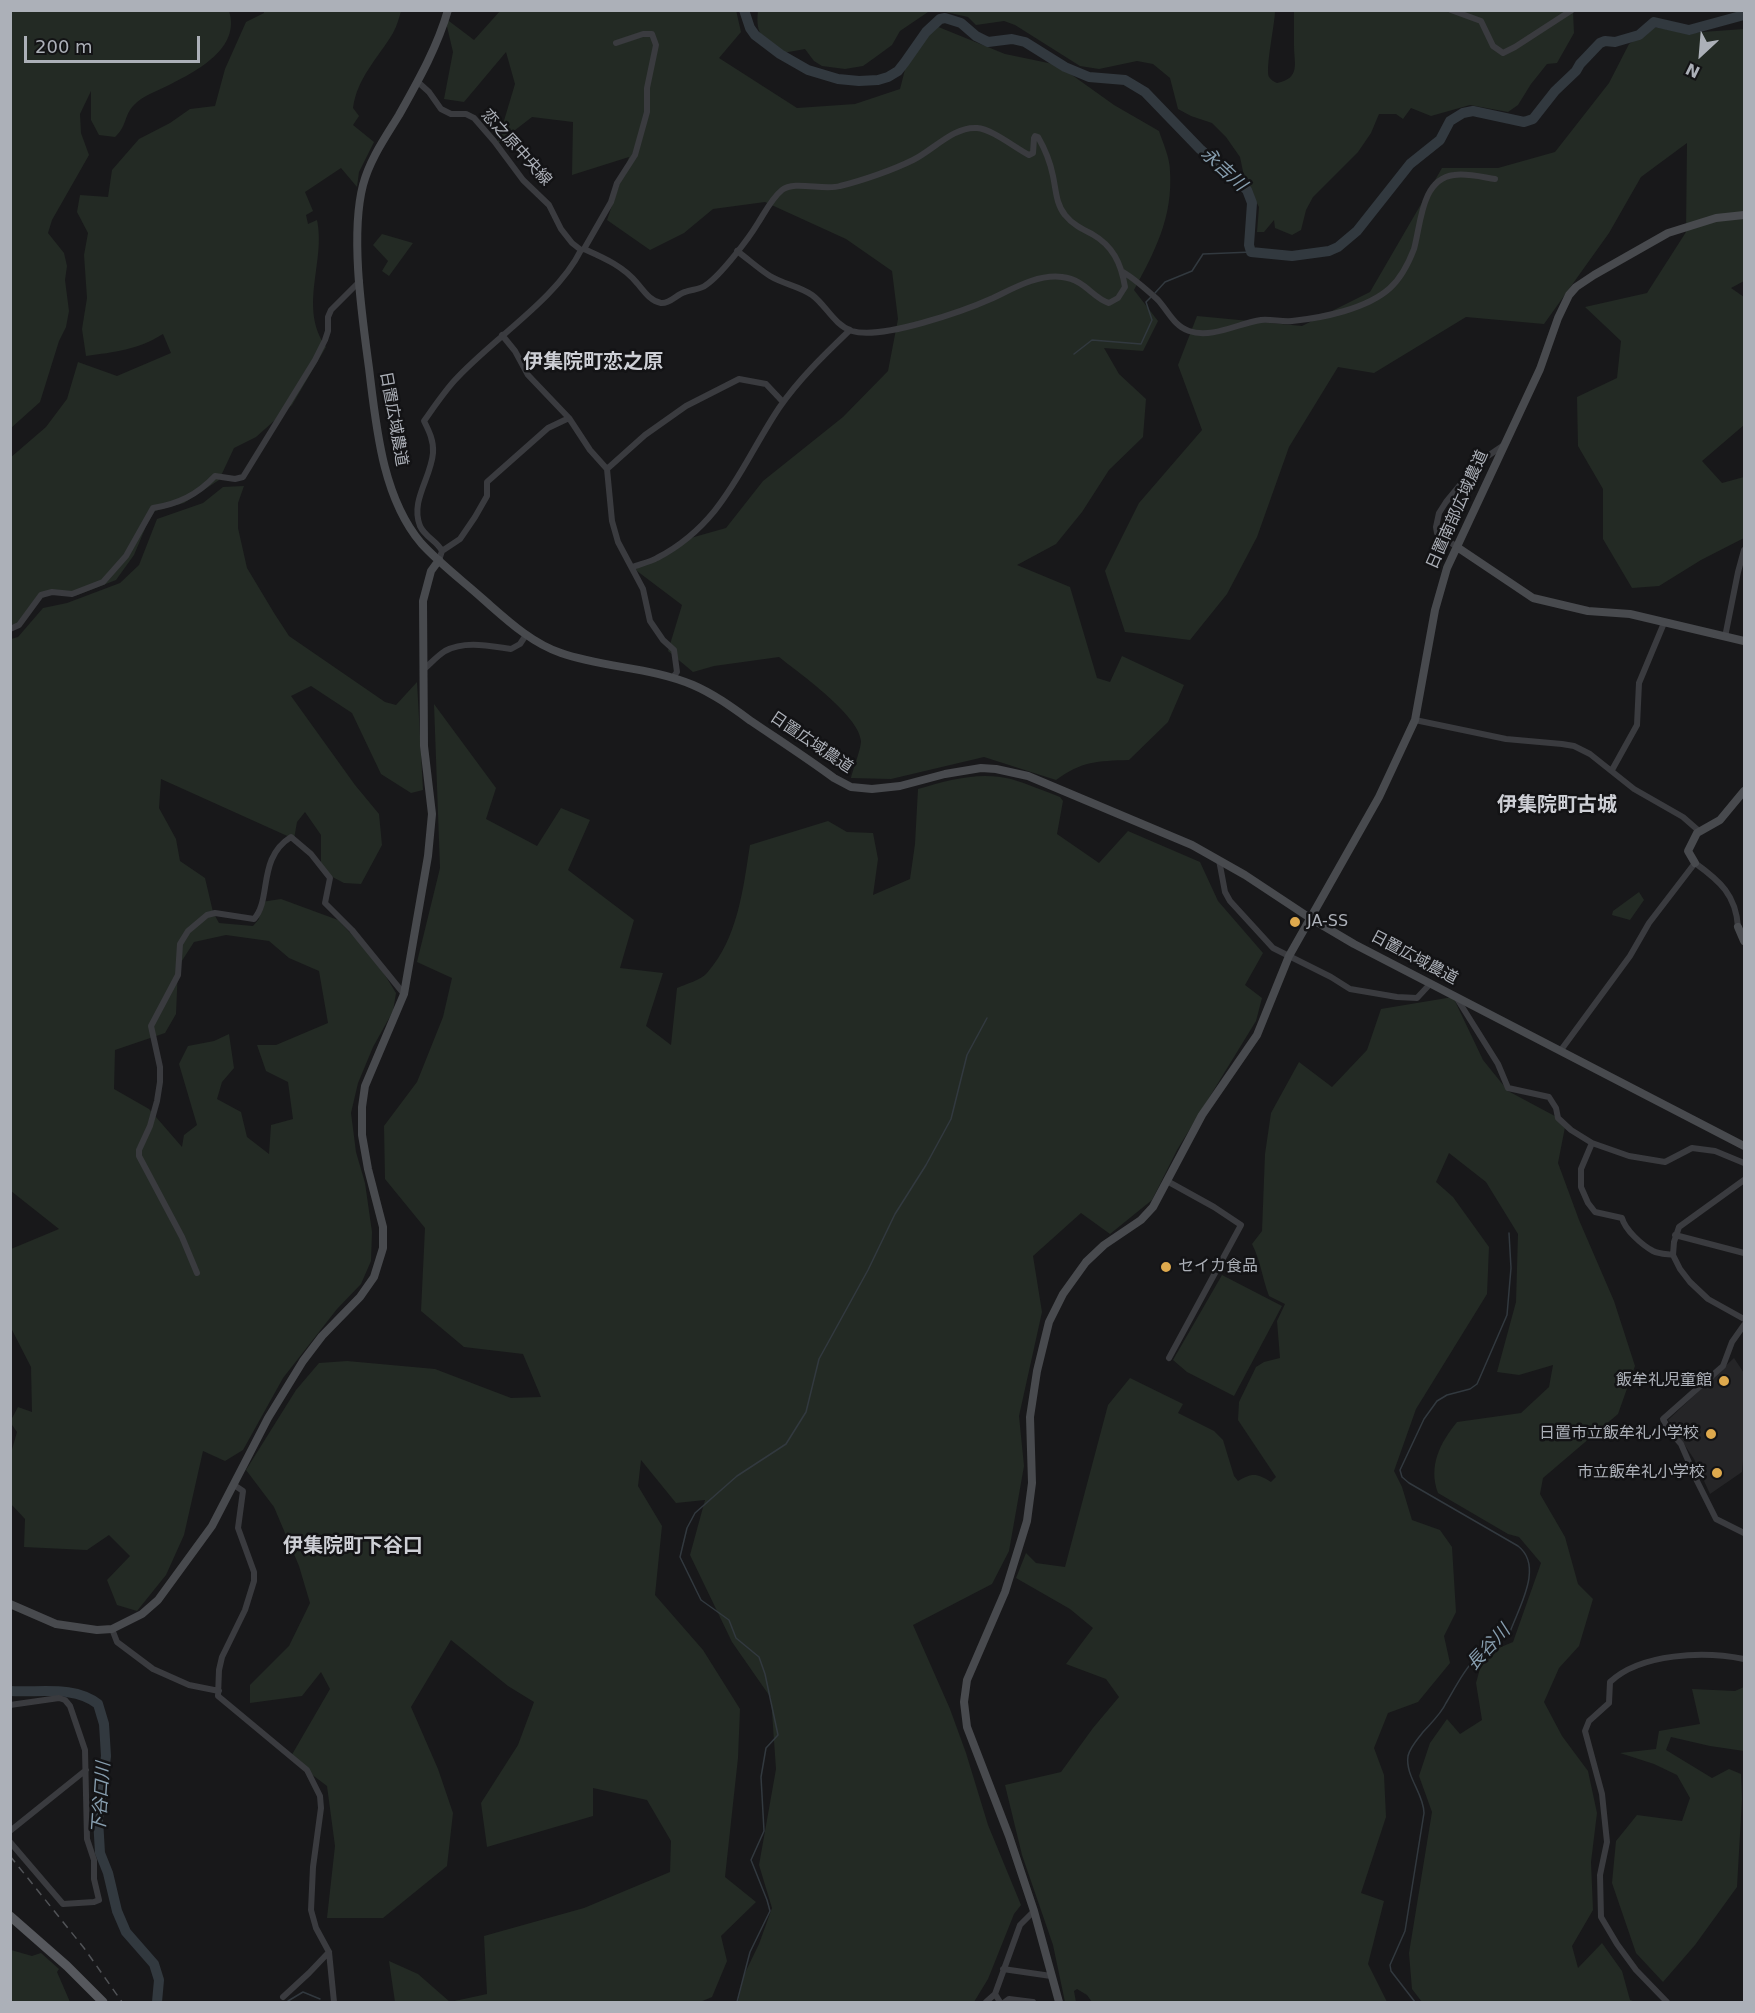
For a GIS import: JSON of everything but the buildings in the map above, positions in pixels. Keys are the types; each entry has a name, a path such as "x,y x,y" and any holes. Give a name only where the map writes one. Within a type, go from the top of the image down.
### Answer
{"main road":[{"path":"10,1916 67,1966 103,2002"}],"street":[{"name":"日置広域農道","path":"448,10 442,32 418,82 370,164 363,187 357,232 373,406 386,472 409,527 422,544 441,555 526,635 558,652 673,677 697,686 851,787 888,788 981,768 1013,772 1053,785 1192,845 1245,875 1310,918 1430,984 1744,1146"},
{"path":"1451,10 1480,21 1492,46 1503,53 1572,10"},
{"path":"441,555 441,547 425,534 418,518 419,499 433,453 433,441 424,421 455,380 553,288 575,262 611,202 617,183 635,155 647,112 647,88 656,45 652,34 643,34 616,43"},
{"name":"恋之原中央線","path":"418,82 429,92 441,109 451,114 466,114 474,118 523,180 549,205 561,229 572,243 582,250"},
{"path":"582,250 612,262 629,275 648,297 660,303 666,303 683,292 707,285 753,232 771,203 787,187 794,185 821,189 839,187 908,162 956,133 978,128 1029,154 1033,153 1035,136 1038,137 1046,150 1058,203 1074,225 1106,244 1115,254 1123,272 1125,287 1118,298 1112,302 1103,302 1080,282 1062,277 1048,278 1016,287 965,309 905,328 870,332 850,330 842,326 810,294 769,276 737,251"},
{"path":"1123,272 1159,301 1178,325 1191,332 1210,332 1258,321 1290,322 1334,313 1362,305 1375,298 1390,288 1401,274 1413,251 1424,207 1437,181 1457,174 1495,179"},
{"name":"日置南部広域農道","path":"1059,2002 1034,1911 1005,1825 967,1726 965,1691 971,1669 1005,1592 1027,1521 1032,1483 1030,1417 1037,1371 1049,1322 1078,1271 1104,1245 1147,1214 1202,1114 1257,1035 1289,956 1379,797 1415,720 1435,610 1447,568 1540,369 1558,318 1569,295 1576,288 1668,232 1716,218 1744,215"},
{"path":"10,629 18,625 41,595 52,592 72,594 103,582 126,556 153,508 185,500 215,476 243,477 315,360 328,331 328,316 331,310 360,280"},
{"path":"632,567 656,559 672,549 698,529 721,504 792,389 850,330"},
{"path":"502,335 515,351 528,375 569,418 590,450 607,469 612,521 618,542 643,589 650,621 663,640 674,650 677,672 673,677"},
{"path":"607,469 645,435 686,406 720,391 739,379 766,384 783,402"},
{"path":"10,1604 56,1624 97,1630 112,1629 141,1614 158,1600 212,1526 268,1418 303,1361 322,1336 365,1291 380,1263 383,1227 362,1135 362,1107 365,1086 404,994 428,856 432,814 424,746 423,600 431,571 441,555 460,539 475,517 487,496 487,482 548,428 569,418"},
{"path":"1504,444 1479,462 1439,513 1437,533 1533,598 1588,610 1630,614 1744,641"},
{"path":"1725,637 1744,550"},
{"path":"1612,770 1637,725 1639,683 1664,623"},
{"path":"423,670 445,651 461,646 476,645 511,649 520,644 526,635"},
{"path":"1415,720 1506,739 1574,746 1590,754 1634,789 1683,817 1699,831"},
{"path":"1744,791 1720,820 1699,831 1688,851 1695,863 1708,872 1731,896 1736,908 1738,927 1744,941"},
{"path":"197,1273 170,1211 142,1163 139,1150 150,1126 160,1083 160,1067 151,1026 178,975 182,938 207,915 254,919 260,910 268,869 273,857 291,837 311,854 330,878 325,903 352,930 404,994"},
{"path":"1219,860 1225,892 1230,901 1268,943 1289,956 1355,990 1417,998 1430,984"},
{"path":"1561,1050 1630,956 1648,923 1695,863"},
{"path":"1456,997 1498,1064 1508,1088 1549,1097 1556,1108 1558,1118 1571,1131 1592,1143 1629,1156 1665,1162 1692,1148 1715,1151 1744,1163"},
{"path":"1592,1143 1581,1169 1581,1187 1588,1203 1595,1212 1622,1218 1623,1223 1637,1238 1653,1251 1673,1255"},
{"path":"1744,1180 1679,1227 1673,1255 1690,1282 1708,1299 1744,1319"},
{"path":"1167,1181 1241,1225 1169,1358"},
{"path":"1676,1236 1744,1253"},
{"path":"1744,1325 1732,1342 1723,1366 1663,1419 1681,1444 1716,1519 1744,1533"},
{"path":"234,1485 243,1491 238,1528 254,1572 254,1581 245,1610 222,1657 218,1696 307,1770 316,1785 321,1808 313,1867 311,1910 316,1928 328,1952 334,2002"},
{"path":"112,1629 117,1642 153,1669 189,1685 219,1691"},
{"path":"1667,2002 1626,1957 1601,1917 1600,1875 1607,1842 1602,1794 1585,1731 1589,1721 1609,1703 1610,1682 1621,1672 1647,1661 1679,1657 1732,1656 1744,1659"},
{"path":"10,1705 59,1698 65,1700 70,1706 85,1750 87,1839 94,1860 94,1879 99,1900 63,1904 10,1842"},
{"path":"10,1831 86,1770"},
{"path":"986,2002 995,1994 1020,1925 1034,1911"},
{"path":"283,1997 328,1952"},
{"path":"1003,1969 1051,1976"},
{"path":"995,1994 1000,2002"},
{"path":"1005,2002 1009,1999 1033,2002"}],"shaded area":[{"path":"11,10 229,11 231,24 229,36 214,57 192,73 137,102 115,137 99,135 91,120 91,91 80,114 81,133 89,155 52,220 48,233 64,253 67,266 65,280 69,311 66,327 59,341 40,402 11,428"},
{"path":"736,10 741,32 719,58 797,108 855,104 900,89 911,46 936,26 1005,54 1058,65 1114,105 1159,131 1170,166 1169,204 1161,233 1134,290 1158,321 1143,351 1104,348 1119,374 1146,399 1143,437 1109,470 1082,512 1056,544 1017,565 1070,587 1097,678 1110,682 1122,656 1184,685 1168,722 1129,760 1090,763 1056,780 984,757 891,779 851,778 861,745 858,731 827,695 779,657 714,666 693,672 668,651 682,605 633,568 687,539 726,528 763,481 843,417 888,371 898,319 892,271 846,239 765,202 713,209 684,233 650,250 607,220 629,157 572,175 573,122 532,117 497,144 515,84 506,52 464,102 444,99 453,52 445,18 474,40 500,11"},
{"path":"758,10 1275,11 1268,73 1270,78 1277,83 1290,78 1295,69 1294,11 1573,11 1574,33 1557,63 1547,64 1518,105 1508,112 1470,105 1431,116 1411,108 1403,119 1396,114 1379,114 1371,133 1358,152 1313,197 1306,210 1301,230 1292,235 1275,228 1274,220 1264,232 1257,232 1259,207 1245,181 1240,157 1226,137 1212,123 1178,109 1170,78 1153,64 1137,61 1099,69 1080,66 1015,25 1004,21 976,25 968,17 941,11 928,12 900,31 892,45 863,66 845,69 822,66 814,61 805,49 783,53 766,40 758,26"},
{"path":"264,11 401,11 393,33 363,78 355,97 353,108 359,116 353,125 374,142 359,172 357,187 341,168 305,192 313,211 306,215 308,224 317,220 319,236 313,300 314,316 318,332 326,347 292,405 256,437 234,448 219,480 184,503 155,511 134,555 116,580 75,596 51,593 39,600 17,624 11,625 10,458 46,427 67,399 78,362 117,376 171,353 163,334 135,347 86,356 82,329 87,298 84,255 88,233 77,212 80,195 108,197 112,170 139,139 170,123 190,109 215,106 225,69 246,22"},
{"path":"1654,27 1688,33 1744,29 1744,281 1731,288 1744,297 1744,425 1702,461 1722,483 1744,477 1744,538 1701,560 1659,586 1632,588 1603,539 1603,489 1578,446 1577,397 1617,378 1621,341 1585,307 1647,293 1686,232 1687,143 1641,177 1609,233 1544,324 1466,317 1374,373 1338,367 1289,447 1257,537 1227,594 1190,640 1125,632 1105,571 1139,503 1202,430 1178,365 1197,316 1302,326 1370,292 1442,168 1498,168 1555,152 1609,83 1629,44"},
{"path":"382,234 413,243 389,276 382,271 388,261 373,245"},
{"path":"244,486 238,503 238,528 247,568 289,636 385,702 396,705 417,682 423,790 411,793 381,774 352,713 311,686 291,696 355,785 379,814 382,845 361,884 344,883 321,871 321,835 305,812 297,822 294,839 161,779 159,808 176,839 180,861 205,878 213,912 219,923 253,926 259,919 261,902 281,899 338,920 375,959 396,993 393,1011 373,1047 358,1083 351,1113 356,1152 365,1183 372,1232 371,1261 361,1284 337,1309 283,1378 243,1450 225,1461 203,1451 184,1535 166,1575 137,1611 117,1605 107,1580 130,1556 109,1535 87,1550 24,1547 25,1519 11,1504 11,1453 17,1432 10,1422 18,1407 32,1412 31,1367 11,1328 11,1249 59,1229 11,1191 11,639 18,637 43,608 67,603 120,583 139,565 157,519 203,503 223,487","holes":["226,935 269,941 289,958 319,971 328,1023 276,1045 257,1045 266,1071 288,1082 293,1119 271,1125 269,1154 247,1137 241,1112 217,1099 222,1082 234,1068 229,1034 214,1041 188,1046 179,1064 197,1125 184,1135 182,1147 149,1109 114,1089 115,1050 165,1033 176,1014 178,967 194,942"]},
{"path":"434,704 496,788 486,819 537,846 561,808 590,820 568,870 634,920 620,968 663,973 646,1026 671,1045 677,988 707,973 726,944 738,912 750,845 828,821 847,832 873,833 878,859 873,895 910,879 915,844 918,789 976,776 1011,779 1060,797 1063,801 1057,834 1099,863 1128,831 1200,862 1218,901 1263,953 1245,985 1262,998 1256,1021 1177,1150 1152,1200 1110,1234 1081,1213 1033,1256 1042,1312 1019,1416 1024,1466 1009,1551 992,1584 913,1625 950,1709 988,1825 1021,1905 1014,1914 988,1979 974,2002 738,2002 744,1975 759,1944 772,1908 759,1865 776,1769 771,1698 732,1642 690,1555 705,1500 676,1503 641,1460 638,1486 662,1526 655,1595 703,1650 740,1709 738,1758 725,1877 756,1902 721,1936 727,1961 712,1997 700,2002 450,2002 487,1994 484,1936 584,1908 670,1872 671,1841 647,1800 593,1788 593,1816 487,1847 481,1803 518,1745 534,1702 508,1686 451,1640 411,1707 438,1769 453,1813 447,1866 383,1918 327,1918 335,1846 327,1786 290,1758 330,1689 321,1672 302,1696 250,1703 250,1685 289,1646 310,1603 299,1566 274,1507 246,1470 296,1390 319,1363 347,1361 435,1369 511,1398 541,1397 523,1354 464,1347 421,1311 425,1228 385,1179 384,1126 417,1082 443,1017 452,978 417,962 440,868"},
{"path":"1639,892 1644,900 1630,920 1612,915 1613,911"},
{"path":"1453,997 1483,1060 1508,1091 1566,1122 1558,1163 1579,1220 1614,1301 1635,1366 1618,1414 1543,1478 1540,1494 1565,1537 1578,1584 1593,1599 1579,1646 1559,1668 1544,1702 1562,1736 1588,1771 1597,1813 1591,1862 1593,1910 1572,1946 1578,1968 1602,1943 1622,1971 1630,2000 1636,2002 1422,2002 1412,1989 1409,1953 1432,1812 1419,1776 1430,1743 1447,1719 1460,1734 1482,1720 1476,1683 1484,1654 1513,1642 1541,1563 1519,1537 1508,1534 1438,1493 1434,1473 1437,1455 1445,1438 1457,1422 1521,1413 1549,1387 1553,1365 1519,1375 1497,1372 1516,1302 1518,1234 1486,1182 1449,1153 1436,1182 1453,1197 1489,1247 1487,1294 1416,1409 1394,1471 1402,1487 1412,1520 1440,1530 1452,1547 1456,1612 1444,1636 1450,1663 1418,1702 1388,1713 1374,1748 1384,1775 1386,1817 1361,1893 1384,1901 1368,1964 1387,2002 1092,2002 1087,1995 1077,1989 1074,1991 1076,2002 1065,2002 1053,1945 1022,1855 1005,1785 1061,1772 1119,1697 1106,1679 1066,1664 1093,1628 1070,1609 1016,1578 1026,1553 1036,1563 1065,1567 1108,1405 1130,1378 1183,1404 1178,1413 1214,1431 1223,1440 1234,1476 1238,1481 1254,1475 1271,1482 1276,1477 1238,1420 1239,1402 1256,1367 1264,1362 1280,1358 1277,1321 1285,1304 1269,1296 1252,1244 1262,1231 1265,1154 1271,1113 1299,1062 1332,1087 1367,1050 1381,1009"},
{"path":"1222,1275 1282,1306 1234,1396 1187,1372 1173,1360"},
{"name":"日置市立飯牟礼小学校","path":"1734,1358 1744,1373 1742,1472 1710,1494 1694,1459 1668,1420"},
{"path":"1744,1687 1744,1751 1671,1737 1666,1750 1712,1778 1729,1769 1741,1774 1742,1799 1737,1887 1695,1945 1663,1982 1636,1953 1612,1883 1616,1841 1637,1815 1682,1821 1690,1798 1677,1775 1654,1764 1620,1753 1656,1749 1659,1731 1700,1724 1692,1689 1735,1691"},
{"path":"11,1950 32,1956 41,1953 59,1969 57,1972 70,2002 11,2002"},
{"path":"389,1961 418,1974 450,2002 395,2002"}],"waterway":[{"name":"永吉川","path":"744,10 755,35 780,54 808,70 838,79 859,81 888,77 898,71 926,32 940,19 945,18 961,23 976,36 988,42 1012,39 1025,42 1065,67 1089,77 1125,80 1145,92 1200,149 1247,190 1252,203 1249,245 1251,252 1292,256 1329,251 1338,247 1357,231 1410,164 1440,140 1450,121 1463,113 1473,111 1524,122 1533,119 1555,91 1600,43 1615,42 1639,35 1654,22 1689,30 1744,15"},
{"path":"1155,293 1165,282 1192,271 1203,254 1252,252"},
{"path":"1074,354 1092,340 1141,344 1152,320 1146,302 1152,296"},
{"path":"737,2002 750,1952 770,1911 751,1860 764,1831 761,1777 766,1748 778,1735 765,1674 759,1657 736,1638 729,1620 701,1600 680,1557 687,1528 695,1513 737,1476 786,1444 806,1412 819,1359 868,1270 895,1214 926,1165 951,1119 967,1055 987,1018"},
{"name":"長谷川","path":"1415,2002 1391,1971 1390,1965 1405,1931 1424,1813 1421,1799 1409,1771 1408,1756 1414,1743 1436,1718 1475,1658 1510,1632 1527,1587 1529,1564 1525,1554 1518,1546 1409,1483 1402,1477 1400,1470 1424,1419 1437,1401 1447,1395 1470,1389 1477,1384 1507,1315 1511,1268 1509,1233"},
{"name":"下谷口川","path":"10,1691 67,1692 89,1698 98,1704 104,1724 106,1756 98,1819 100,1853 108,1873 117,1911 126,1932 154,1964 159,1980 157,2002"},
{"path":"288,2001 303,1992 320,1999"}],"railway":[{"path":"10,1856 84,1948 122,2002"}],"place":[{"name":"JA-SS","path":"1295,922"},
{"name":"セイカ食品","path":"1166,1267"},
{"name":"飯牟礼児童館","path":"1724,1381"},
{"name":"日置市立飯牟礼小学校","path":"1711,1434"},
{"name":"市立飯牟礼小学校","path":"1717,1473"}],"district":[{"name":"伊集院町恋之原","path":"593,363"},
{"name":"伊集院町古城","path":"1557,806"},
{"name":"伊集院町下谷口","path":"353,1547"}]}
